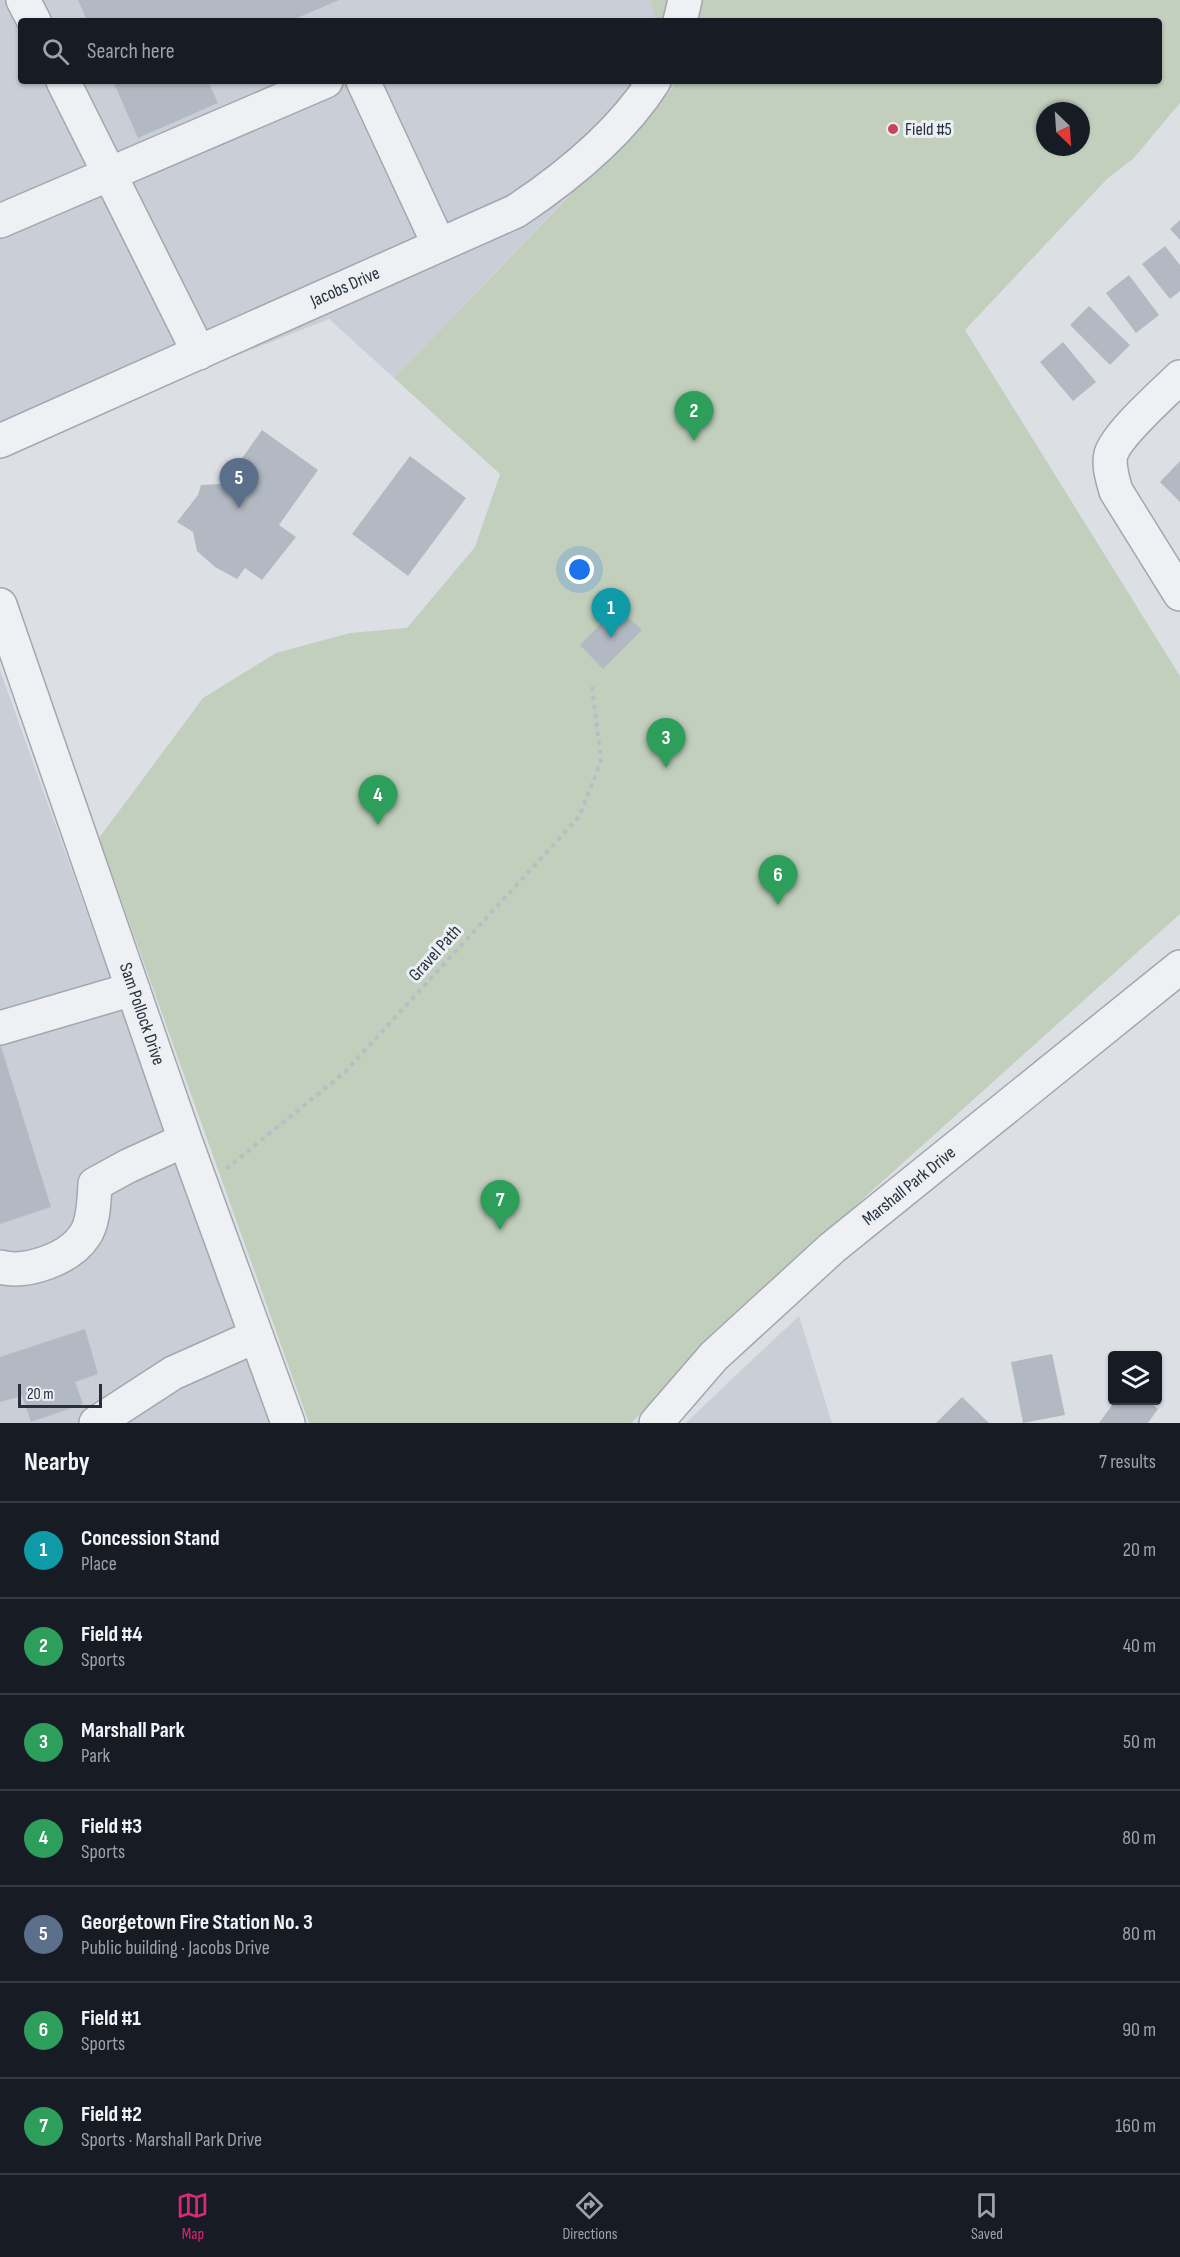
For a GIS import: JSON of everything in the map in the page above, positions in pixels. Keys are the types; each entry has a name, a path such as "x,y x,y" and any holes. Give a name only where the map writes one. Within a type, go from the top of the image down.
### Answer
{"street":[{"path":"23,0 32,18"},
{"path":"681,18 685,0"},
{"path":"64,84 199,353"},
{"path":"0,221 319,84"},
{"path":"364,84 439,245"},
{"name":"Jacobs Drive","path":"0,441 516,211 555,185 613,130 651,84"},
{"path":"1180,376 1122,437 1111,454 1111,474 1116,491 1180,594"},
{"name":"Sam Pollock Drive","path":"0,605 202,1189 288,1423"},
{"name":"Marshall Park Drive","path":"656,1423 714,1356 832,1248 1180,967"},
{"path":"0,1028 134,989"},
{"path":"0,1267 28,1267 50,1260 76,1246 86,1234 95,1184 185,1140"},
{"path":"96,1423 173,1373 256,1336"}],"path":[{"name":"Gravel Path","path":"202,1189 345,1072 579,817 601,761 592,686"}],"shaded area":[{"path":"0,0 650,0 655,18 18,18 18,84 674,84 674,86 394,378 329,319 0,450"},
{"path":"0,670 270,1423 0,1423"},
{"path":"799,1316 832,1423 686,1423 736,1375"}],"green space":[{"path":"650,0 1180,0 1180,103 1133,159 1108,178 965,330 1180,676 1180,914 866,1196 631,1423 309,1423 99,838 203,698 276,653 350,633 407,628 475,547 500,474 394,378 674,87 674,84 1162,84 1162,18 655,18"}],"building":[{"path":"78,0 339,0 297,18 86,18"},
{"path":"114,84 209,84 218,103 138,138"},
{"path":"1180,220 1180,240 1170,229"},
{"path":"1165,246 1180,265 1180,291 1170,299 1142,264"},
{"path":"1129,275 1159,315 1136,333 1106,293"},
{"path":"1089,306 1130,345 1110,365 1070,325"},
{"path":"1063,342 1096,382 1073,401 1040,362"},
{"path":"262,430 318,470 279,525 296,537 262,580 245,568 237,579 215,567 197,551 193,532 177,522 198,495 201,485 224,484"},
{"path":"410,456 466,498 408,576 352,534"},
{"path":"1180,461 1180,502 1160,482"},
{"path":"617,607 642,630 603,669 580,645"},
{"path":"0,1043 51,1207 0,1224"},
{"path":"85,1329 98,1374 75,1382 83,1404 31,1422 22,1396 0,1402 0,1357"},
{"path":"1052,1354 1065,1415 1023,1423 1011,1362"},
{"path":"962,1397 989,1423 936,1423"},
{"path":"1112,1405 1153,1405 1158,1409 1148,1423 1099,1423"}],"place":[{"name":"Field #5","path":"893,129"},
{"name":"Field #4","path":"694,441"},
{"name":"Georgetown Fire Station No. 3","path":"239,508"},
{"name":"Concession Stand","path":"611,638"},
{"name":"Marshall Park","path":"666,768"},
{"name":"Field #3","path":"378,825"},
{"name":"Field #1","path":"778,905"},
{"name":"Field #2","path":"500,1230"}]}
